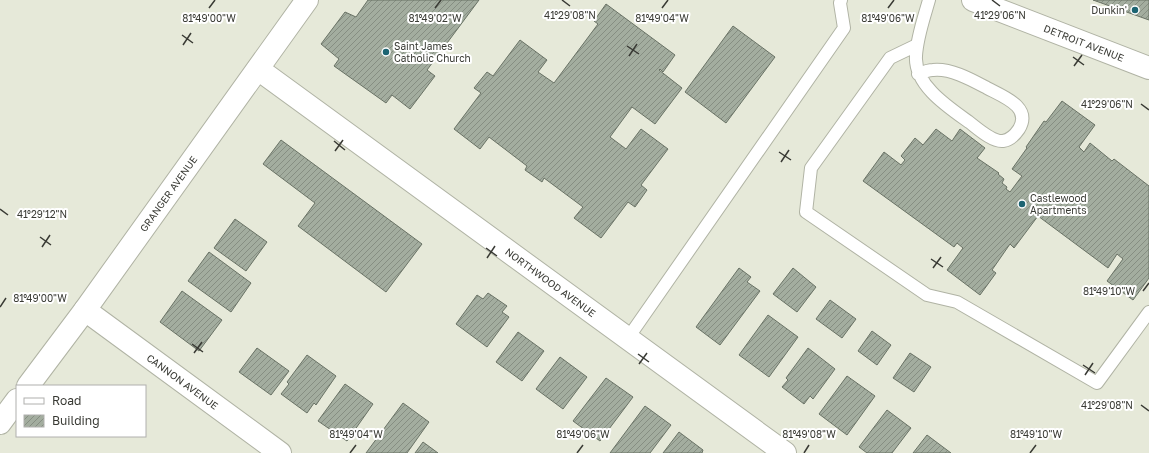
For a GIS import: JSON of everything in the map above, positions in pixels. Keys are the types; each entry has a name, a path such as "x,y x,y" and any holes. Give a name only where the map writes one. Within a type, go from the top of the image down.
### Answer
{"street":[{"name":"GRANGER AVENUE","path":"29,385 86,310 307,0"},
{"name":"DETROIT AVENUE","path":"984,2 1149,68"},
{"name":"NORTHWOOD AVENUE","path":"258,69 785,453"},
{"name":"CANNON AVENUE","path":"86,310 280,453"},
{"path":"0,423 16,401"}],"lane":[{"path":"628,338 844,28 840,3 841,0"},
{"path":"918,74 933,69 946,71 970,79 1011,102 1021,110 1023,122 1011,138 1003,141 996,141 936,96 925,85 918,74 915,58 929,0"},
{"path":"917,45 890,58 811,168 806,212 927,295 956,302 1097,383 1149,312"}],"building":[{"name":"Saint James Catholic Church","path":"368,0 479,0 427,70 435,76 410,109 392,95 386,103 334,66 339,59 321,44 345,12 356,17"},
{"name":"Dunkin'","path":"1093,0 1149,0 1149,20"},
{"path":"606,4 675,55 663,72 660,69 659,70 682,88 655,124 632,107 610,137 626,149 641,129 668,149 641,185 647,190 635,207 628,202 601,238 574,218 583,207 544,178 542,182 525,170 527,166 489,137 480,149 454,129 481,93 474,88 487,72 493,76 520,40 547,60 538,72 554,83 598,24 594,21"},
{"path":"733,26 775,57 726,123 685,92"},
{"name":"Castlewood Apartments","path":"1062,101 1095,125 1079,147 1084,152 1090,143 1112,161 1114,159 1149,186 1149,278 1133,300 1107,281 1123,259 1117,254 1108,268 1038,216 1014,248 1010,244 992,270 996,273 980,295 947,270 963,248 957,243 954,247 863,181 884,152 901,165 905,160 901,156 915,138 923,145 936,129 952,141 960,129 985,148 977,158 999,173 998,174 1004,179 1002,183 1010,192 1022,176 1012,169 1044,121 1046,122"},
{"path":"281,140 422,244 386,292 298,226 315,203 263,164"},
{"path":"235,219 267,242 246,271 214,248"},
{"path":"209,252 251,283 231,312 188,281"},
{"path":"739,268 751,277 747,282 760,291 720,345 696,327"},
{"path":"793,268 816,287 797,312 773,294"},
{"path":"182,291 222,320 199,351 160,322"},
{"path":"488,293 507,306 502,312 509,317 487,347 456,324 477,295 483,299"},
{"path":"830,300 856,319 842,338 816,319"},
{"path":"768,315 798,337 769,377 739,355"},
{"path":"872,331 891,345 877,365 858,351"},
{"path":"518,332 544,351 522,381 496,362"},
{"path":"257,348 289,371 271,395 239,372"},
{"path":"808,348 835,369 813,399 810,396 804,404 782,387 788,380 786,378"},
{"path":"910,353 931,367 914,392 893,378"},
{"path":"307,355 336,376 316,405 314,403 307,413 281,394 289,384 287,382"},
{"path":"560,357 587,377 563,409 536,389"},
{"path":"847,376 875,396 847,435 819,414"},
{"path":"606,378 633,397 600,441 573,421"},
{"path":"345,384 373,404 347,441 318,421"},
{"path":"403,403 429,422 407,453 366,453"},
{"path":"645,406 671,425 650,453 610,453"},
{"path":"887,410 911,428 892,453 867,453 859,447"},
{"path":"679,432 703,450 702,453 663,453"},
{"path":"927,435 951,453 913,453"},
{"path":"423,442 438,453 415,453"}],"place":[{"name":"Dunkin'","path":"1135,10"},
{"name":"Saint James Catholic Church","path":"386,52"},
{"name":"Castlewood Apartments","path":"1022,204"}]}
